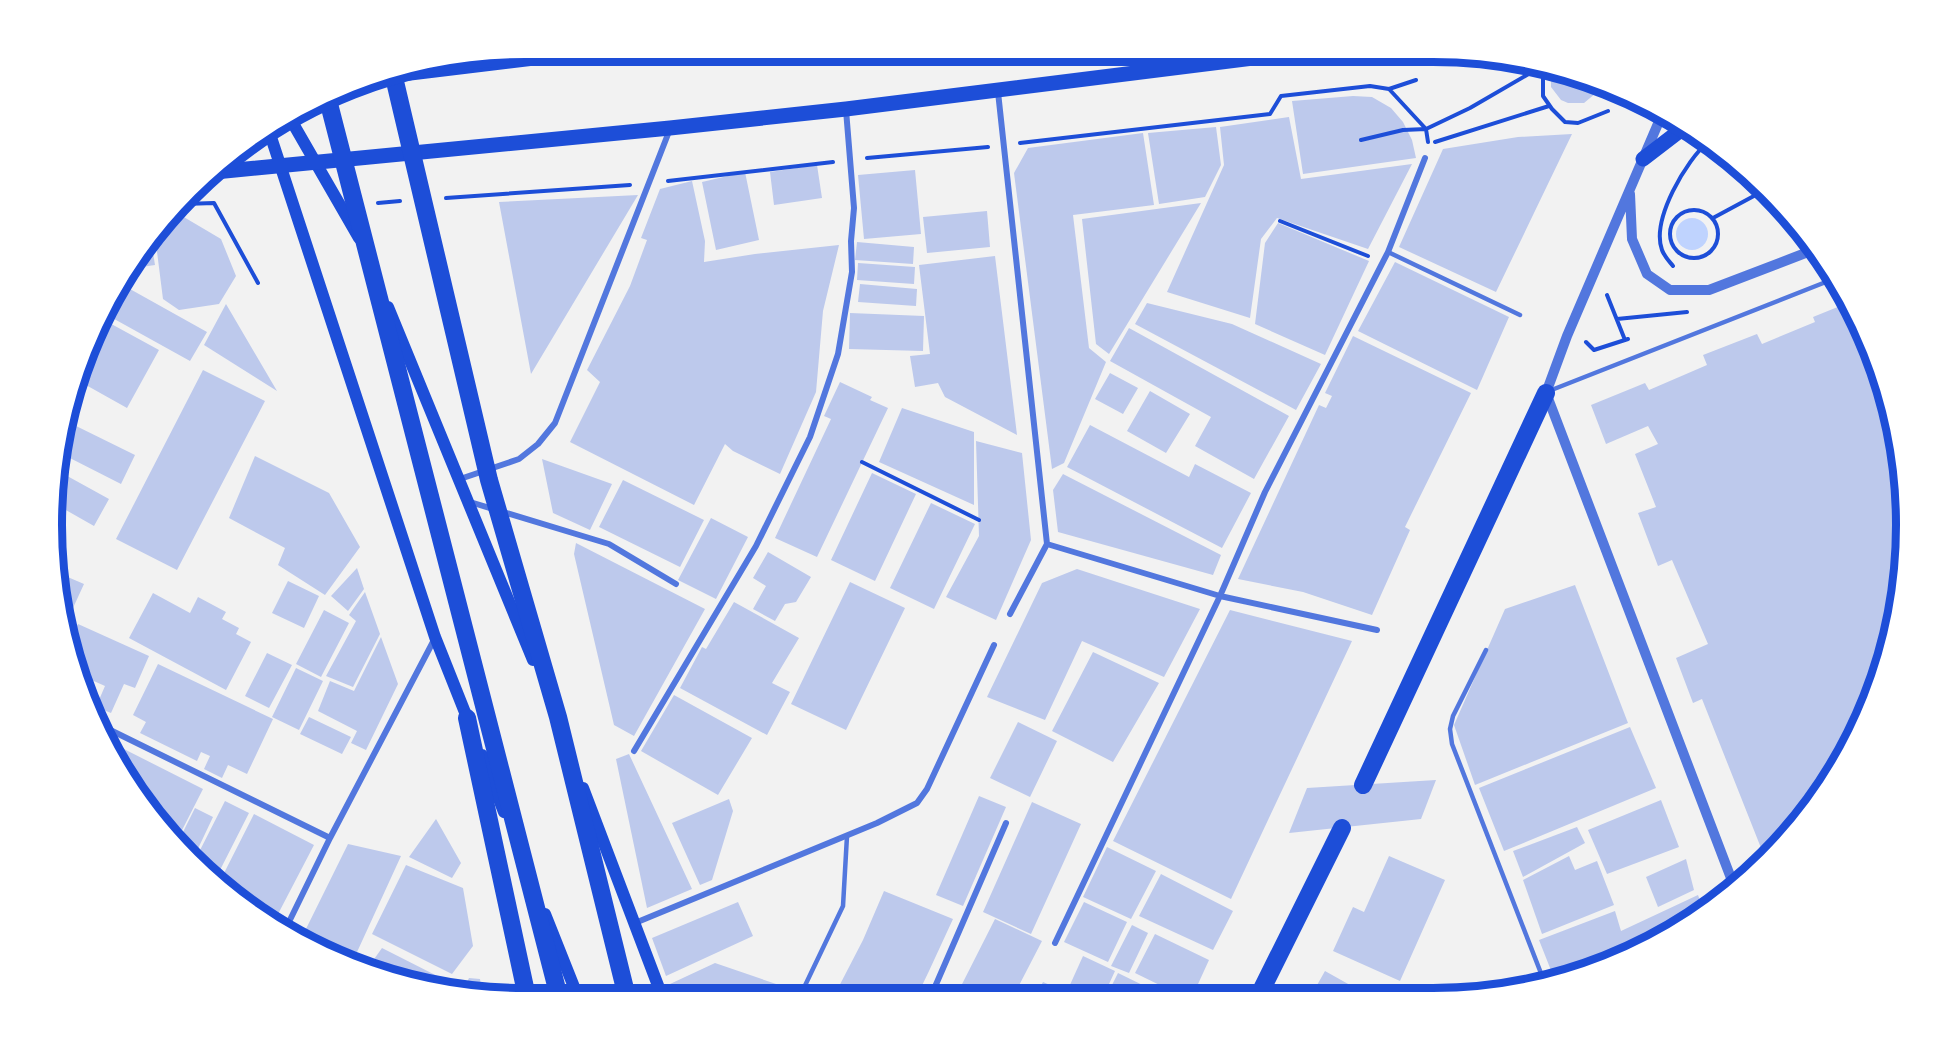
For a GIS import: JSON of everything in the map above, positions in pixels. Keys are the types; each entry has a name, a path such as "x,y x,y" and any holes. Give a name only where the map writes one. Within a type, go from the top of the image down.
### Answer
{"highway":[{"path":"395,80 489,480 558,717 625,988"},
{"path":"329,105 557,988"},
{"path":"1363,785 1546,393"},
{"path":"467,718 525,988"},
{"path":"1262,988 1342,828"}],"main road":[{"path":"225,171 846,109 1222,62"},
{"path":"293,124 363,246 470,502 659,988"},
{"path":"1643,159 1678,132"},
{"path":"271,138 435,637 574,988"}],"street":[{"path":"998,90 1047,544 1010,614"},
{"path":"634,751 756,546 810,437 840,344 852,272 851,240 854,208 846,109"},
{"path":"1659,121 1567,336 1546,393 1731,879"},
{"path":"460,480 519,459 538,444 555,423 670,128"},
{"path":"1055,942 1220,596 1265,492 1388,252 1425,158"},
{"path":"1630,191 1632,239 1647,274 1670,290 1709,290 1808,252"},
{"path":"470,502 609,544 676,584"},
{"path":"1047,544 1220,596 1377,630"},
{"path":"288,922 435,637"},
{"path":"635,923 847,836 917,803 923,797 994,645"},
{"path":"109,730 330,838"},
{"path":"934,988 1006,823"}],"lane":[{"path":"1388,252 1520,315"},
{"path":"1546,393 1827,282"},
{"path":"1486,650 1453,716 1450,729 1452,744 1542,975"},
{"path":"804,988 843,906 847,836"}],"path":[{"path":"1361,140 1403,130 1426,129 1470,108 1532,72"},
{"path":"1543,75 1542,96 1565,122 1578,123 1608,111"},
{"path":"1416,80 1389,88 1426,129 1428,144 1549,106"},
{"path":"1679,270 1662,252 1659,234 1666,203 1686,170 1703,149"},
{"path":"1713,218 1758,194"},
{"path":"191,204 214,203 258,283"},
{"path":"1692,209 1707,213 1713,218 1718,234 1713,249 1707,254 1692,258 1677,252 1669,238 1672,222 1677,215 1692,209"},
{"path":"1280,221 1382,262"},
{"path":"1606,291 1625,340"},
{"path":"862,462 979,520"}],"water":[{"path":"1692,218 1703,223 1708,234 1703,245 1692,250 1681,245 1676,234 1681,223"}],"building":[{"path":"1551,78 1582,86 1596,93 1584,103 1568,103 1561,100 1551,87"},
{"path":"1353,96 1372,97 1391,108 1403,122 1412,140 1416,158 1303,174 1292,101"},
{"path":"1289,117 1301,179 1412,164 1368,249 1277,218 1261,239 1250,318 1167,292 1224,165 1220,127"},
{"path":"1216,127 1221,165 1205,197 1159,204 1148,133"},
{"path":"1143,133 1154,205 1073,215 1089,348 1106,362 1064,463 1052,469 1014,173 1028,148"},
{"path":"1572,134 1496,292 1399,247 1443,149 1518,137"},
{"path":"817,165 822,198 774,205 770,172"},
{"path":"915,170 921,234 864,239 858,175"},
{"path":"745,172 759,240 716,250 702,182"},
{"path":"692,181 705,241 704,262 839,245 823,311 816,392 780,474 733,451 725,444 694,505 570,442 600,382 587,370 630,286 647,240 641,238 660,189"},
{"path":"638,195 531,374 499,202"},
{"path":"1201,203 1109,354 1096,344 1082,219"},
{"path":"987,211 990,247 927,253 923,217"},
{"path":"180,215 221,239 236,276 219,304 179,310 163,299 156,244"},
{"path":"1278,223 1369,261 1325,355 1255,324 1265,243"},
{"path":"857,242 914,247 913,264 855,260"},
{"path":"152,249 155,265 140,267"},
{"path":"995,256 1017,435 945,397 938,383 915,387 910,356 930,354 919,265"},
{"path":"1395,262 1509,317 1477,390 1358,331"},
{"path":"858,263 915,267 914,284 857,280"},
{"path":"860,284 917,289 916,306 858,302"},
{"path":"127,288 207,332 190,361 111,317"},
{"path":"1147,303 1232,324 1321,364 1296,410 1135,324"},
{"path":"226,304 277,391 204,345"},
{"path":"1841,306 1872,376 1888,434 1893,464 1896,494 1896,555 1888,615 1881,644 1849,729 1801,806 1762,851 1702,699 1693,703 1676,658 1708,644 1672,560 1658,566 1638,513 1656,507 1635,454 1658,444 1648,426 1606,444 1591,405 1645,383 1649,390 1707,365 1703,355 1757,334 1762,344 1815,322 1813,317"},
{"path":"850,313 924,316 923,351 849,349"},
{"path":"108,322 159,350 127,408 84,384"},
{"path":"1129,328 1289,416 1254,479 1195,446 1211,417 1110,361"},
{"path":"1353,336 1471,393 1405,527 1410,530 1372,615 1303,592 1238,579 1319,405 1326,408 1332,396 1325,393"},
{"path":"203,370 265,401 177,570 116,539"},
{"path":"1110,373 1138,388 1123,414 1095,399"},
{"path":"840,382 872,397 870,400 888,408 817,557 775,538 831,419 824,416"},
{"path":"1150,391 1190,414 1166,453 1127,431"},
{"path":"902,408 974,432 974,505 879,462"},
{"path":"72,424 135,455 121,484 66,456"},
{"path":"1090,425 1189,477 1195,464 1251,493 1222,548 1067,467"},
{"path":"976,441 1022,453 1031,540 996,620 946,597 979,536"},
{"path":"255,456 329,493 360,547 325,595 278,565 285,548 229,518"},
{"path":"542,459 612,484 590,530 553,513"},
{"path":"872,473 916,494 875,581 831,560"},
{"path":"64,474 109,499 94,526 62,508"},
{"path":"1063,474 1221,555 1213,575 1058,532 1053,490"},
{"path":"623,480 704,520 680,567 599,527"},
{"path":"931,503 975,524 934,609 890,588"},
{"path":"711,518 748,537 716,599 678,580"},
{"path":"576,543 705,609 634,736 614,725 574,554"},
{"path":"768,552 811,577 796,602 785,604 775,621 753,609 766,586 753,578"},
{"path":"357,568 364,589 348,611 331,596"},
{"path":"1077,569 1200,609 1164,677 1082,641 1045,720 987,697 1042,583"},
{"path":"64,575 84,584 70,615"},
{"path":"288,581 319,596 304,628 272,613"},
{"path":"850,582 905,608 846,730 791,704"},
{"path":"1575,585 1628,723 1475,785 1454,725 1505,609"},
{"path":"365,592 380,634 353,687 326,676 356,621 349,615"},
{"path":"153,593 190,613 198,597 226,612 222,619 239,628 236,634 251,642 226,690 129,638"},
{"path":"734,602 799,638 772,683 790,692 767,735 680,688 702,647 706,649"},
{"path":"324,610 349,623 321,677 296,664"},
{"path":"1230,610 1352,641 1231,899 1113,841"},
{"path":"78,624 149,656 135,688 124,684 111,713 100,709 98,703 105,686 88,678 74,632"},
{"path":"381,637 398,684 366,750 351,743 357,731 318,711 330,681 354,691"},
{"path":"1093,652 1159,683 1113,762 1052,731"},
{"path":"267,653 292,665 269,708 245,696"},
{"path":"158,664 273,719 247,774 228,765 222,778 204,769 210,756 201,752 197,761 140,733 146,722 133,715"},
{"path":"296,668 323,681 299,730 272,717"},
{"path":"674,695 752,738 718,795 641,751"},
{"path":"309,717 351,737 342,754 300,734"},
{"path":"1018,722 1057,741 1030,797 990,778"},
{"path":"1630,727 1656,788 1504,851 1479,788"},
{"path":"119,746 203,789 180,834 140,782"},
{"path":"629,754 692,889 647,908 616,759"},
{"path":"1436,780 1421,819 1289,833 1307,788"},
{"path":"979,796 1006,807 963,906 936,895"},
{"path":"729,799 733,811 712,880 700,885 672,823"},
{"path":"1661,800 1679,847 1607,874 1588,830"},
{"path":"225,801 249,813 219,873 198,853"},
{"path":"1032,802 1081,824 1031,934 983,912"},
{"path":"195,808 213,817 197,852 181,836"},
{"path":"254,814 314,845 277,915 223,876"},
{"path":"436,819 461,863 452,878 409,857"},
{"path":"1577,827 1585,843 1523,877 1513,851"},
{"path":"348,844 401,856 356,955 305,932"},
{"path":"1107,847 1156,871 1131,919 1083,897"},
{"path":"1389,856 1445,880 1400,981 1333,951 1353,907 1364,912"},
{"path":"1569,856 1575,870 1597,861 1614,905 1542,934 1523,880"},
{"path":"1686,859 1694,890 1658,907 1646,877"},
{"path":"406,865 463,888 473,946 452,974 372,934"},
{"path":"1161,874 1233,911 1213,950 1139,916"},
{"path":"884,891 953,919 921,988 838,988 863,940"},
{"path":"1698,895 1701,902 1638,940 1553,972 1539,940 1615,911 1621,931"},
{"path":"738,902 753,936 666,976 652,938"},
{"path":"1084,902 1127,922 1108,962 1064,942"},
{"path":"995,919 1042,941 1018,988 960,988"},
{"path":"1132,925 1148,933 1129,973 1111,966"},
{"path":"1155,934 1209,960 1196,988 1166,988 1135,973"},
{"path":"382,948 448,981 405,972 372,962"},
{"path":"1083,956 1115,971 1107,988 1069,987"},
{"path":"715,963 782,986 781,988 671,988 670,984"},
{"path":"1325,971 1355,988 1315,988"},
{"path":"1118,973 1149,988 1110,988"},
{"path":"469,978 480,979 481,986 466,984"},
{"path":"1043,982 1057,988 1040,988"}]}
